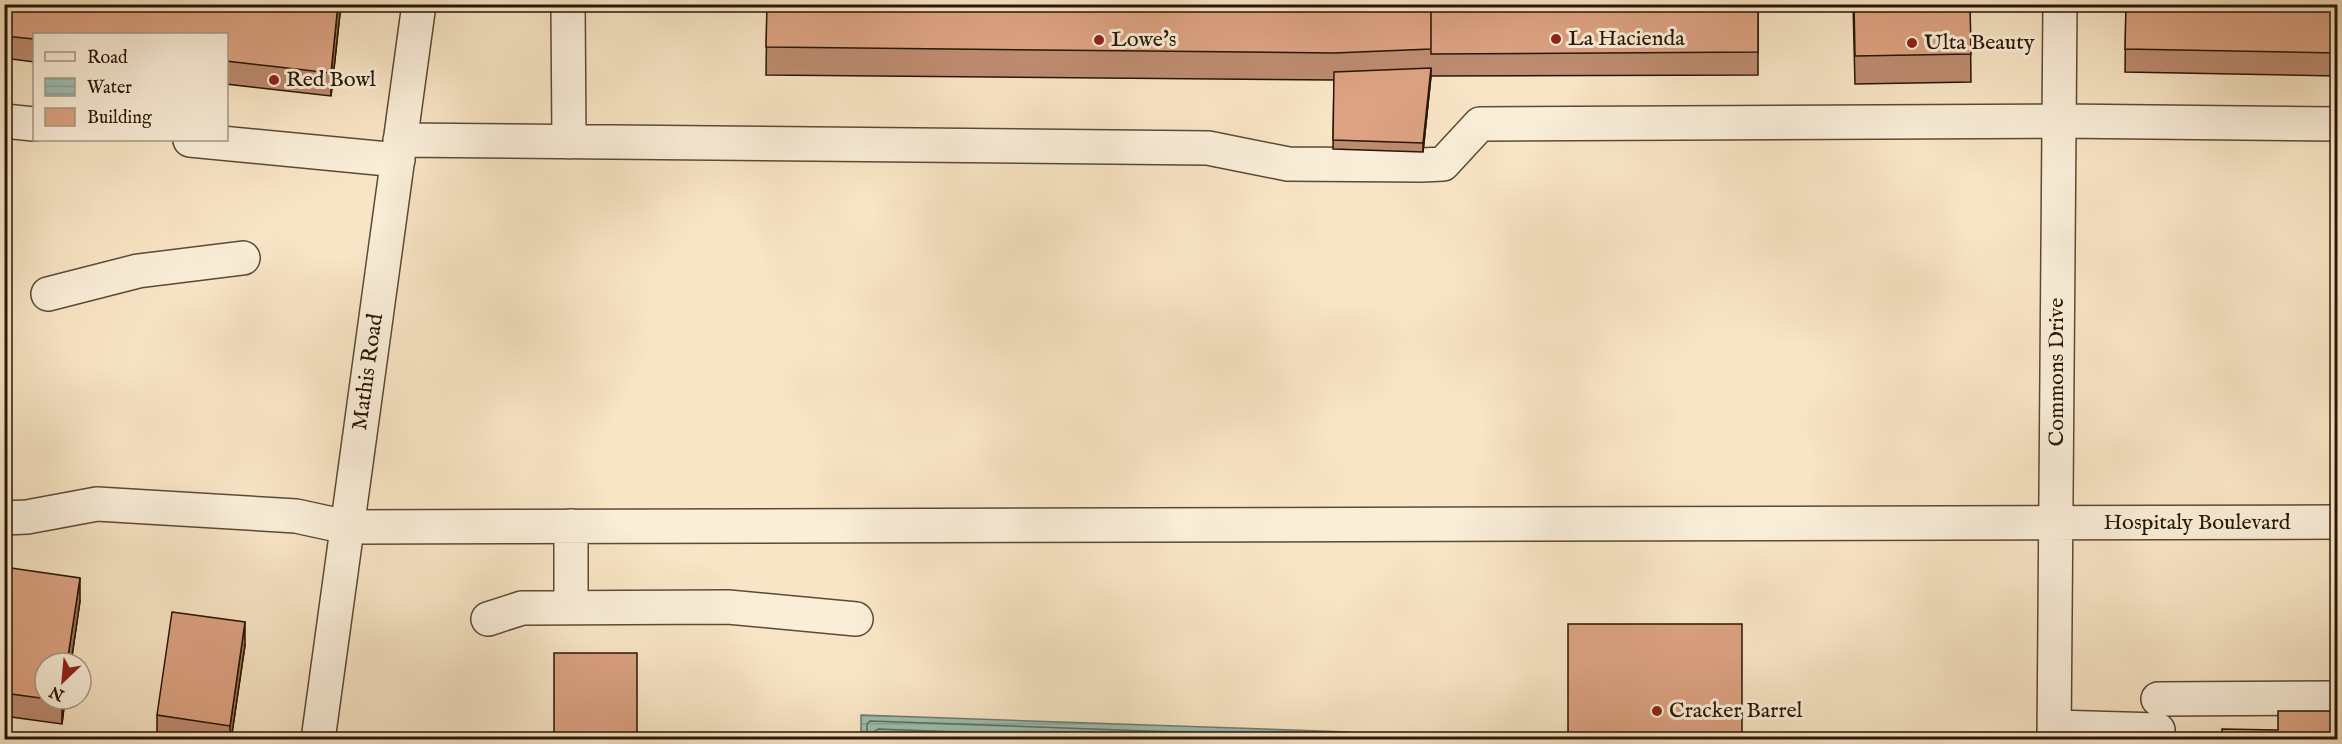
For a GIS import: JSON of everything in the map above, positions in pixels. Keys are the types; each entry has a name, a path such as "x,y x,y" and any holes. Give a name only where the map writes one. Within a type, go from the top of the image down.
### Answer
{"street":[{"name":"Mathis Road","path":"318,740 419,4"},
{"path":"568,4 569,142"},
{"name":"Commons Drive","path":"2054,733 2060,4"},
{"path":"4,121 33,124"},
{"path":"211,141 399,150 569,142 1208,148 1288,164 1443,164 1480,123 2060,121 2337,124"},
{"path":"48,294 138,271 243,258"},
{"name":"Hospitaly Boulevard","path":"4,518 27,517 97,504 296,516 347,527 2337,522"},
{"path":"571,526 571,608"},
{"path":"488,619 522,608 728,607 856,619"},
{"path":"2054,733 2158,714 2337,698"}],"water":[{"path":"861,715 1349,732 1349,739 861,739"}],"building":[{"path":"4,4 338,4 331,73 228,61 228,33 33,33 33,39 4,36"},
{"name":"Lowe's","path":"767,4 1431,4 1431,49 1334,53 766,47"},
{"path":"1431,4 1758,4 1758,52 1431,54"},
{"name":"Ulta Beauty","path":"1854,4 1970,4 1971,54 1855,56"},
{"path":"2126,4 2337,4 2337,53 2125,49"},
{"path":"1431,68 1423,143 1333,140 1334,72"},
{"path":"4,567 80,578 69,651 33,651 33,697 4,693"},
{"path":"172,612 245,622 230,726 157,715"},
{"path":"1568,624 1742,624 1742,740 1568,740"},
{"path":"554,653 637,653 637,740 554,740"},
{"path":"2278,711 2337,711 2337,740 2222,740 2222,729 2278,730"}],"place":[{"name":"La Hacienda","path":"1556,39"},
{"name":"Lowe's","path":"1099,40"},
{"name":"Ulta Beauty","path":"1912,43"},
{"name":"Red Bowl","path":"274,80"},
{"name":"Cracker Barrel","path":"1657,711"}]}
